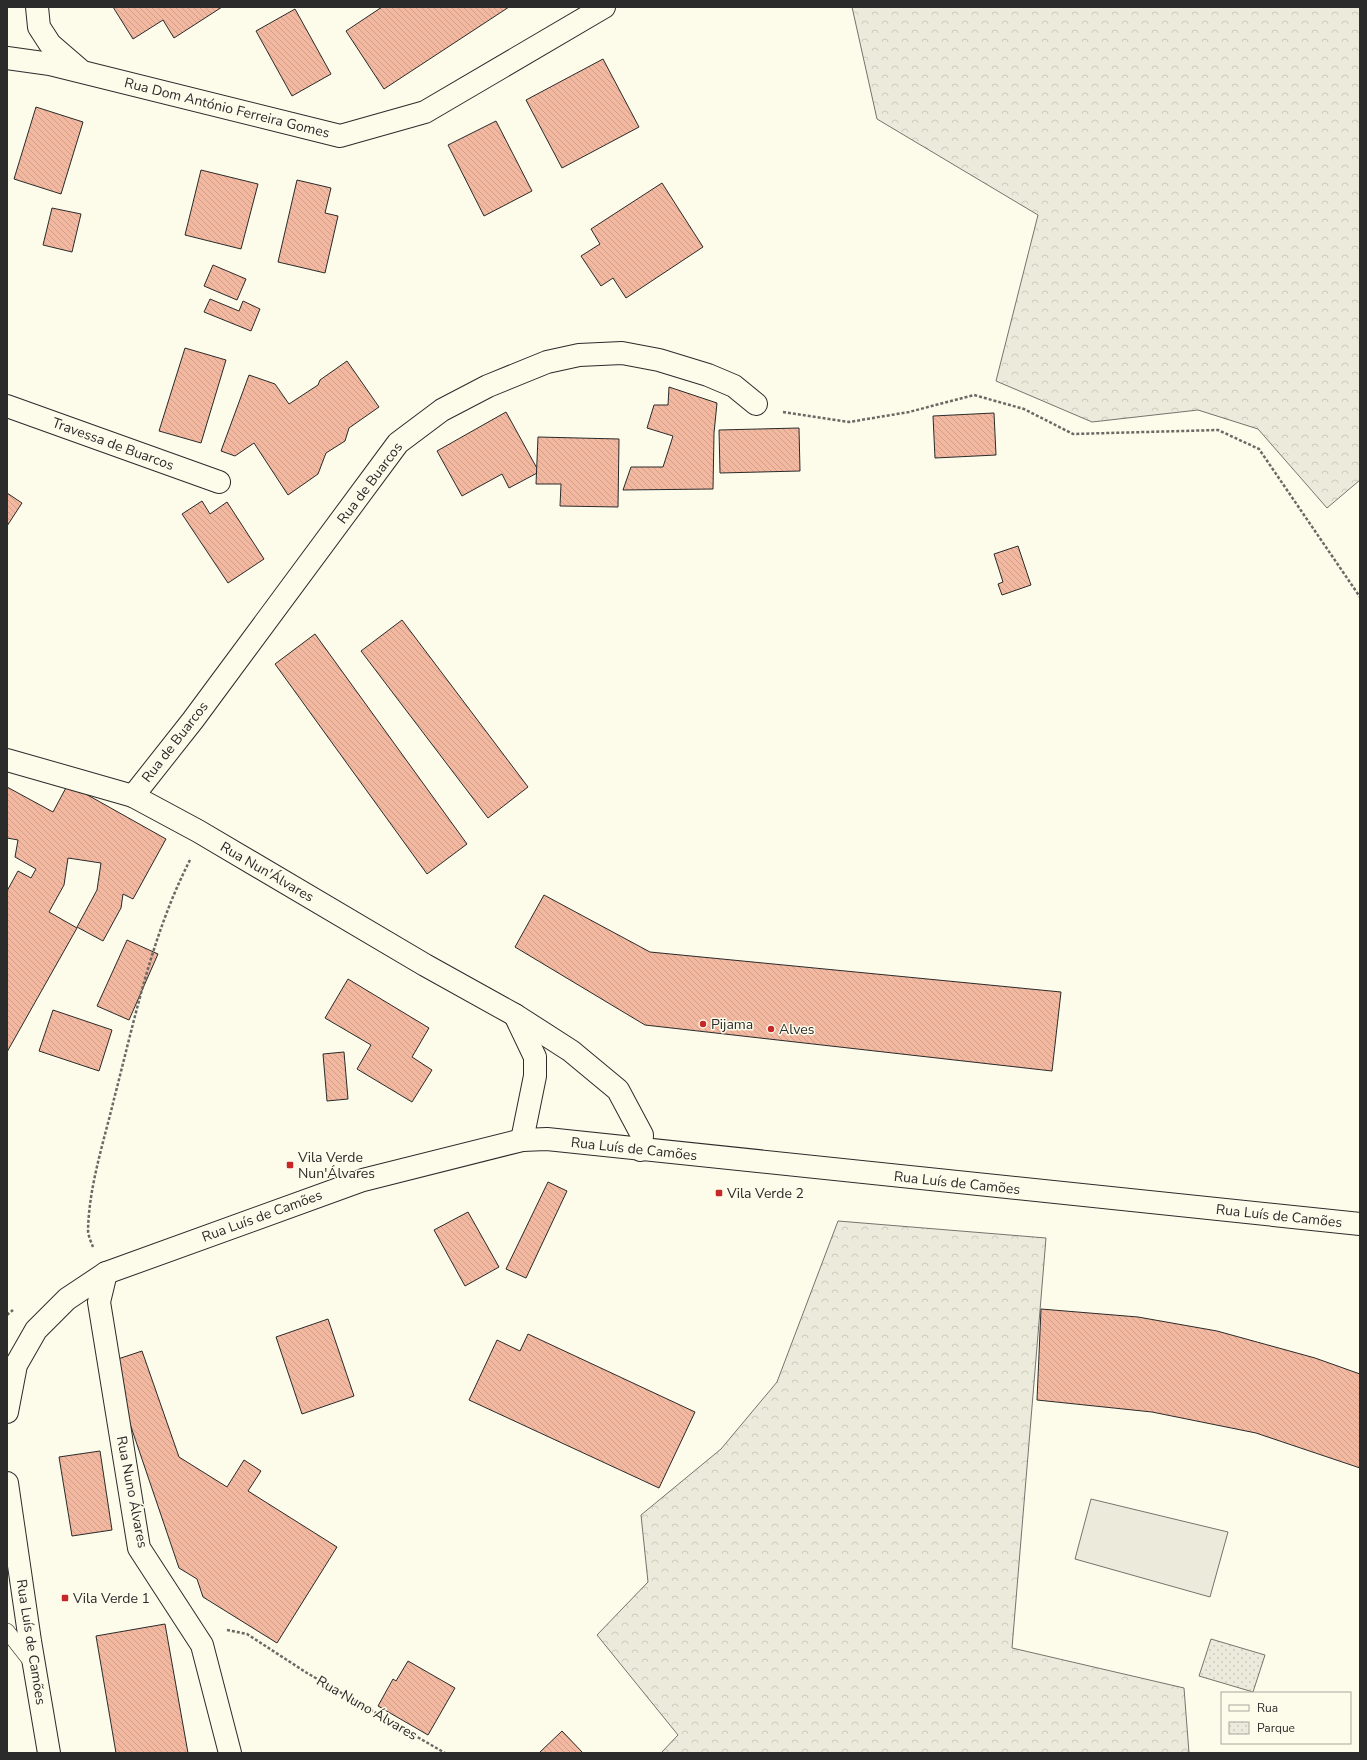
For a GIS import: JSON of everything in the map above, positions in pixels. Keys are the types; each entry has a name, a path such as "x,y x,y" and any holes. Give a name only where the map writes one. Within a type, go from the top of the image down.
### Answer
{"street":[{"name":"Rua Dom António Ferreira Gomes","path":"37,7 39,27 50,44 82,72"},
{"name":"Rua Dom António Ferreira Gomes","path":"7,58 50,64 340,136 425,112 604,7"},
{"name":"Rua de Buarcos","path":"133,796 193,720 398,443 442,410 488,386 547,362 579,355 622,353 660,360 708,374 734,386 756,404"},
{"name":"Travessa de Buarcos","path":"7,406 219,482"},
{"name":"Rua Nun'Álvares","path":"7,760 133,796 203,835 425,965 515,1015 571,1051 618,1090 642,1135 641,1150"},
{"path":"515,1015 535,1057 535,1076 522,1140"},
{"name":"Rua Luís de Camões","path":"7,1412 16,1365 36,1330 67,1299 106,1273 362,1180 522,1140 547,1139 1360,1224"},
{"name":"Rua Nuno Álvares","path":"106,1273 99,1302 139,1548 191,1626"},
{"name":"Rua Luís de Camões","path":"7,1483 34,1665 49,1753"},
{"path":"191,1626 202,1645 230,1753"}],"lane":[{"path":"7,1631 34,1665"}],"path":[{"path":"756,404 788,413 849,422 909,412 974,395 1024,409 1073,434 1218,430 1260,449 1360,596"},
{"path":"106,1273 93,1247 88,1231 92,1193 138,1006 159,933 179,881 203,835"},
{"name":"Rua Nuno Álvares","path":"191,1626 216,1627 247,1634 307,1674 445,1753"}],"green space":[{"path":"852,7 1360,7 1360,480 1327,508 1258,429 1198,410 1092,422 996,381 1038,215 877,119"},
{"path":"838,1221 1046,1238 1012,1648 1184,1688 1189,1753 661,1753 678,1735 597,1635 648,1582 641,1515 721,1449 777,1382"},
{"path":"1091,1499 1228,1532 1210,1597 1075,1559"},
{"path":"1211,1639 1265,1655 1253,1692 1199,1676"}],"building":[{"path":"113,7 222,7 174,38 163,20 133,39"},
{"path":"382,7 509,7 384,89 346,31"},
{"path":"295,9 331,74 292,96 256,31"},
{"path":"603,59 639,127 562,168 526,100"},
{"path":"36,107 83,122 61,194 14,179"},
{"path":"496,121 532,191 484,216 448,145"},
{"path":"201,170 258,184 241,249 185,235"},
{"path":"297,180 331,188 325,213 338,216 325,273 278,262"},
{"path":"662,183 703,247 626,298 613,278 601,286 581,256 600,244 591,229"},
{"path":"52,208 81,214 72,252 43,245"},
{"path":"213,265 246,279 237,300 204,286"},
{"path":"210,299 239,311 243,301 260,309 251,331 204,312"},
{"path":"185,348 226,360 201,443 159,431"},
{"path":"347,361 379,407 349,428 345,441 326,453 318,474 288,495 254,443 235,456 221,451 249,375 275,384 289,404 318,385 320,380"},
{"path":"669,387 717,403 714,433 713,489 623,490 631,467 663,467 673,436 647,428 654,405 668,405"},
{"path":"506,412 539,472 509,488 502,474 462,496 437,451"},
{"path":"994,413 996,455 935,458 933,416"},
{"path":"799,428 800,471 720,473 719,430"},
{"path":"538,437 619,439 618,507 560,506 561,484 536,484"},
{"path":"7,493 22,503 7,526"},
{"path":"202,501 210,514 227,502 264,559 228,583 182,514"},
{"path":"1018,546 1031,585 1002,595 998,584 1003,582 994,554"},
{"path":"402,620 528,787 488,818 361,651"},
{"path":"315,634 467,844 427,874 275,664"},
{"path":"68,784 166,839 133,899 123,894 121,908 103,941 77,927 97,890 101,863 68,858 64,885 49,912 77,928 7,1052 7,891 18,871 31,878 36,869 15,857 18,840 7,838 7,787 53,812"},
{"path":"544,895 650,952 1061,992 1052,1071 645,1025 515,947"},
{"path":"127,940 158,954 129,1020 97,1006"},
{"path":"348,979 429,1028 412,1057 432,1070 412,1102 357,1069 371,1045 325,1018"},
{"path":"53,1010 112,1030 99,1071 39,1051"},
{"path":"344,1052 348,1099 327,1101 323,1054"},
{"path":"548,1182 567,1191 526,1278 506,1269"},
{"path":"468,1212 499,1267 465,1286 434,1230"},
{"path":"1041,1309 1138,1317 1217,1331 1315,1358 1360,1374 1360,1468 1256,1433 1152,1412 1037,1400"},
{"path":"328,1319 354,1396 302,1414 276,1337"},
{"path":"528,1334 695,1412 659,1488 469,1400 497,1340 520,1351"},
{"path":"142,1351 179,1457 227,1487 244,1460 261,1471 248,1491 337,1547 277,1643 203,1597 197,1579 179,1568 109,1362"},
{"path":"100,1451 112,1530 72,1536 59,1457"},
{"path":"165,1624 188,1753 116,1753 96,1636"},
{"path":"408,1661 455,1688 428,1735 378,1706 393,1679 396,1681"},
{"path":"562,1731 583,1753 539,1753"}],"place":[{"name":"Pijama","path":"703,1024"},
{"name":"Alves","path":"771,1029"},
{"name":"Vila Verde Nun'Álvares","path":"290,1165"},
{"name":"Vila Verde 2","path":"719,1193"},
{"name":"Vila Verde 1","path":"65,1598"}]}
